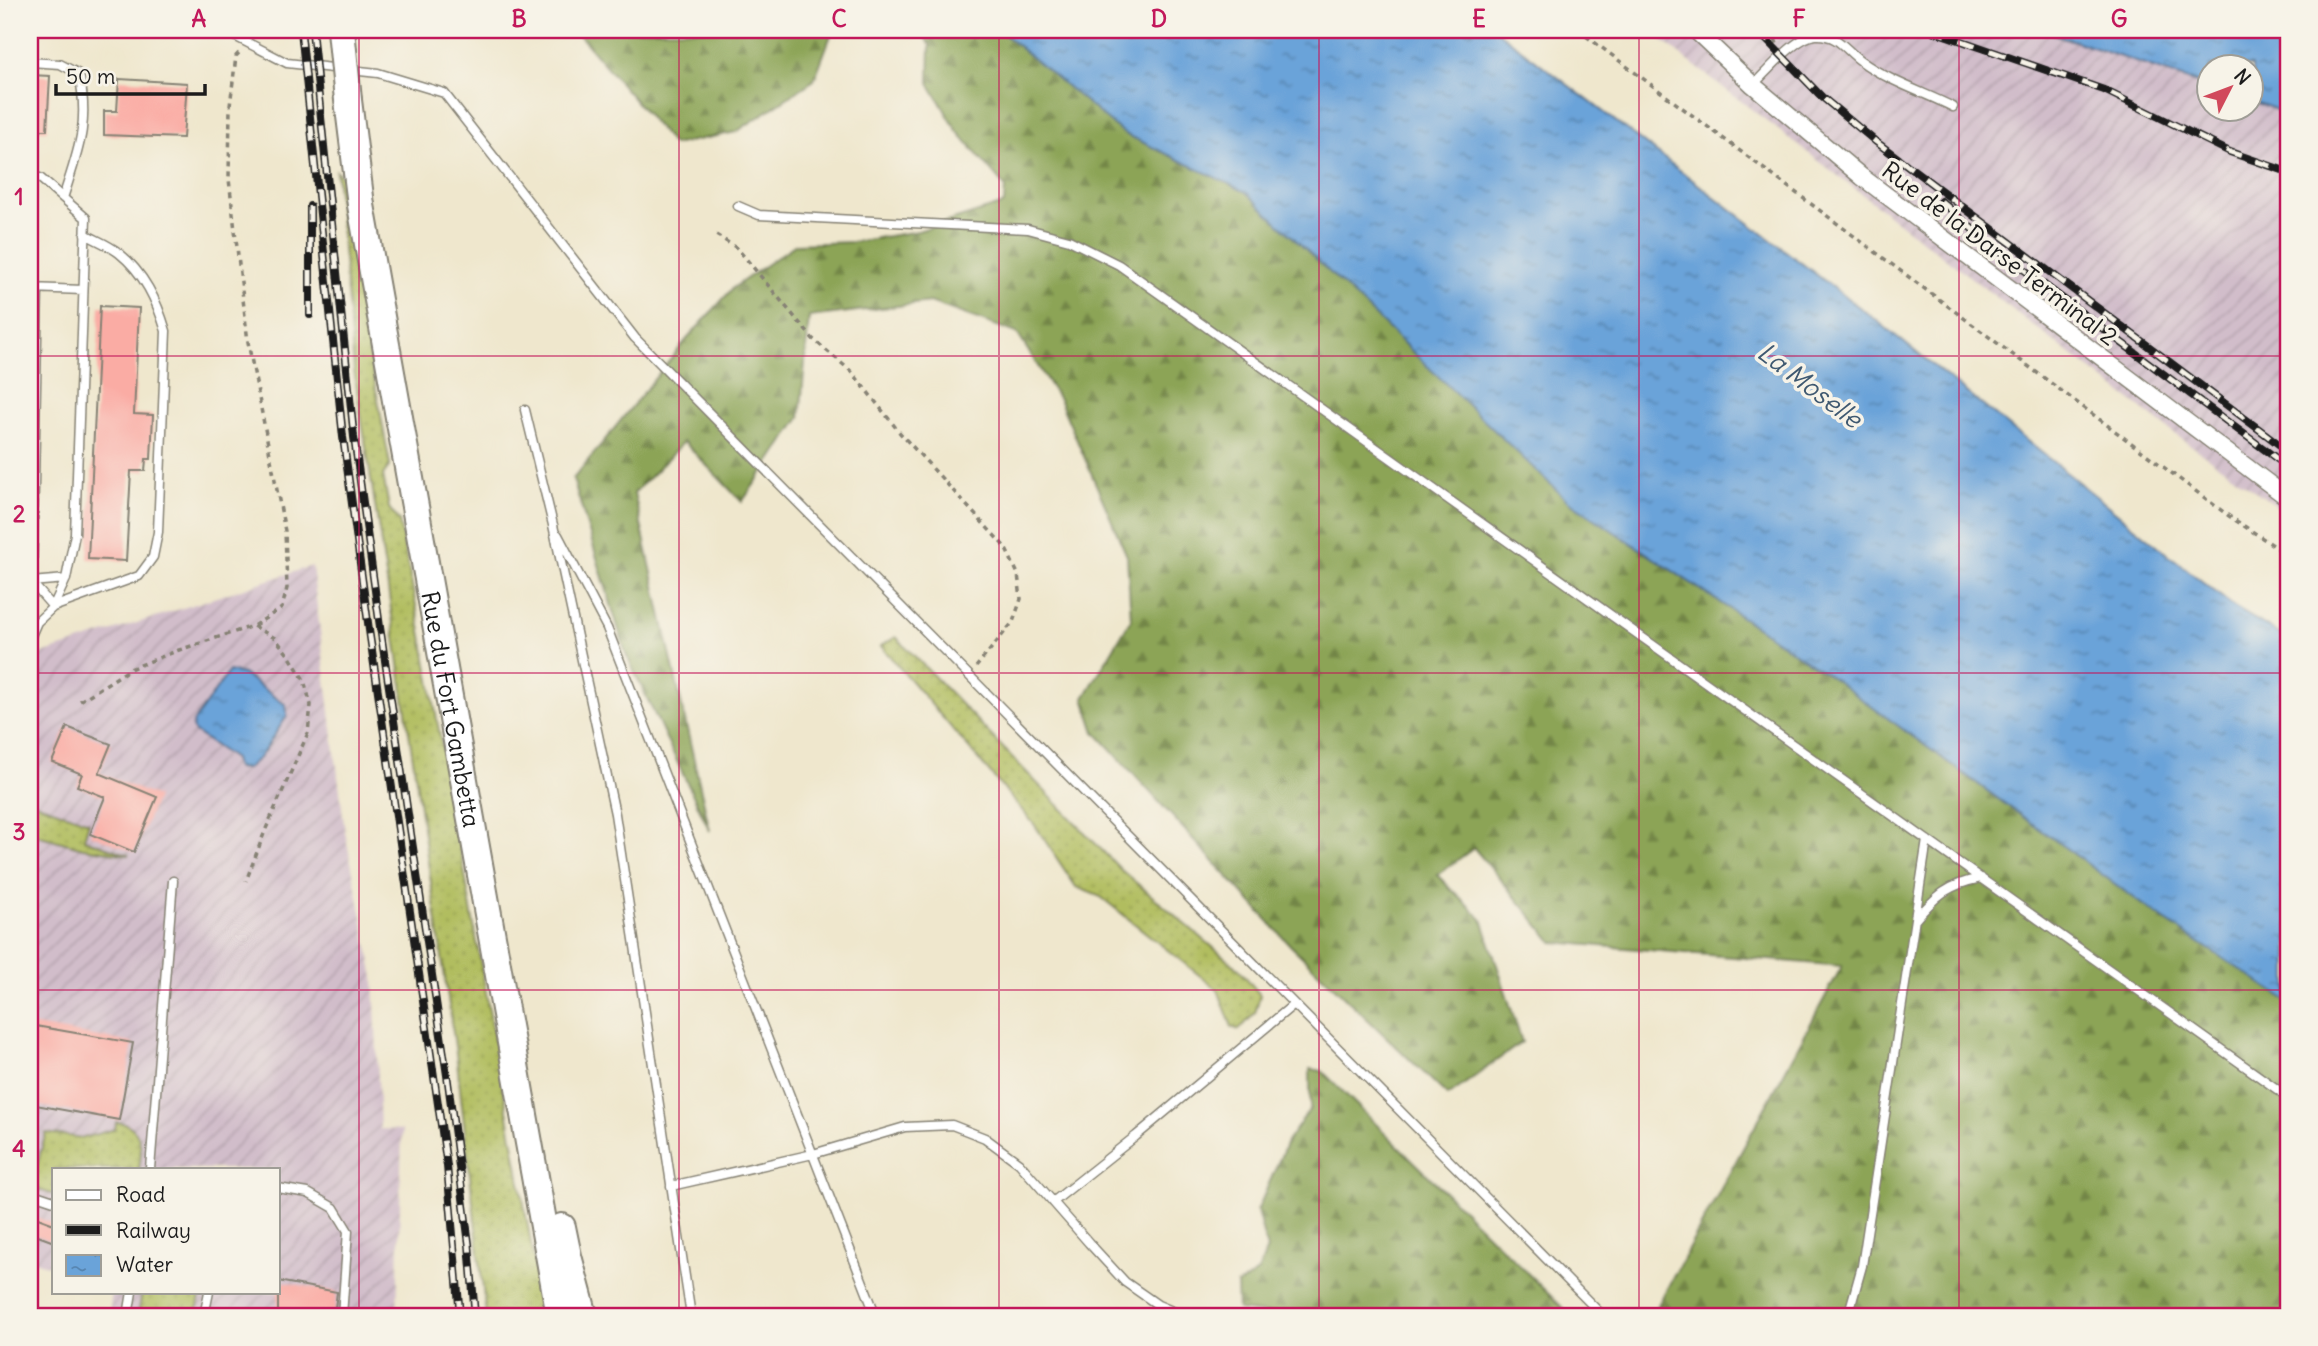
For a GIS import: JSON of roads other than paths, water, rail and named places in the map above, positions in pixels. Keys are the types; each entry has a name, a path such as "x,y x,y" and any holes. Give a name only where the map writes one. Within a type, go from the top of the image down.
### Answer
{"main road":[{"name":"Rue du Fort Gambetta","path":"341,30 361,205 560,1316"},
{"path":"509,1026 547,1143 568,1256 584,1316"}],"street":[{"name":"Rue de la Darse Terminal 2","path":"1695,30 1752,85 1862,177 2288,498"}],"lane":[{"path":"223,30 287,63 378,73 444,93 635,338 1603,1316"},
{"path":"1752,85 1790,49 1807,37 1816,35 1842,42 1859,60 1953,107"},
{"path":"30,62 60,64 79,74 84,100 82,138 63,198"},
{"path":"30,177 40,178 86,218 75,534 66,579 53,607 37,622 30,638"},
{"path":"738,206 759,215 1028,229 1069,240 1119,265 2288,1097"},
{"path":"53,607 139,576 153,557 159,532 166,331 158,302 140,275 118,252 85,234"},
{"path":"53,607 31,582 34,288 83,290"},
{"path":"525,410 553,525 615,814 691,1316"},
{"path":"553,525 607,628 876,1316"},
{"path":"31,582 66,579"},
{"path":"1848,1316 1862,1266 1927,840"},
{"path":"1915,921 1935,897 1958,883 1981,878"},
{"path":"150,1168 173,881"},
{"path":"1053,1202 1293,1005"},
{"path":"671,1186 813,1154 905,1127 952,1125 985,1138 1019,1163 1125,1282 1157,1305 1184,1316"},
{"path":"280,1188 309,1193 334,1208 348,1231 342,1316"},
{"path":"30,1193 52,1200"},
{"path":"128,1316 132,1294"},
{"path":"204,1316 209,1294"}],"water":[{"name":"La Moselle","path":"999,30 1496,30 1876,320 2234,607 2288,639 2288,1001 2163,919 1834,679 1567,500 1246,192 1123,133"},
{"path":"2042,30 2288,30 2288,114 2266,106 2266,52 2196,52 2196,83"},
{"path":"229,671 243,674 286,705 287,716 260,757 246,769 236,768 234,759 192,728 194,721"}],"railway":[{"path":"301,30 343,437 447,1166 460,1316"},
{"path":"312,30 354,437 448,1082 469,1244 475,1316"},
{"path":"1757,30 1822,97 1875,141 2288,451"},
{"path":"1930,30 2104,90 2230,152 2288,172"},
{"path":"1941,201 1987,242 2288,467"},
{"path":"310,206 310,315"}]}
